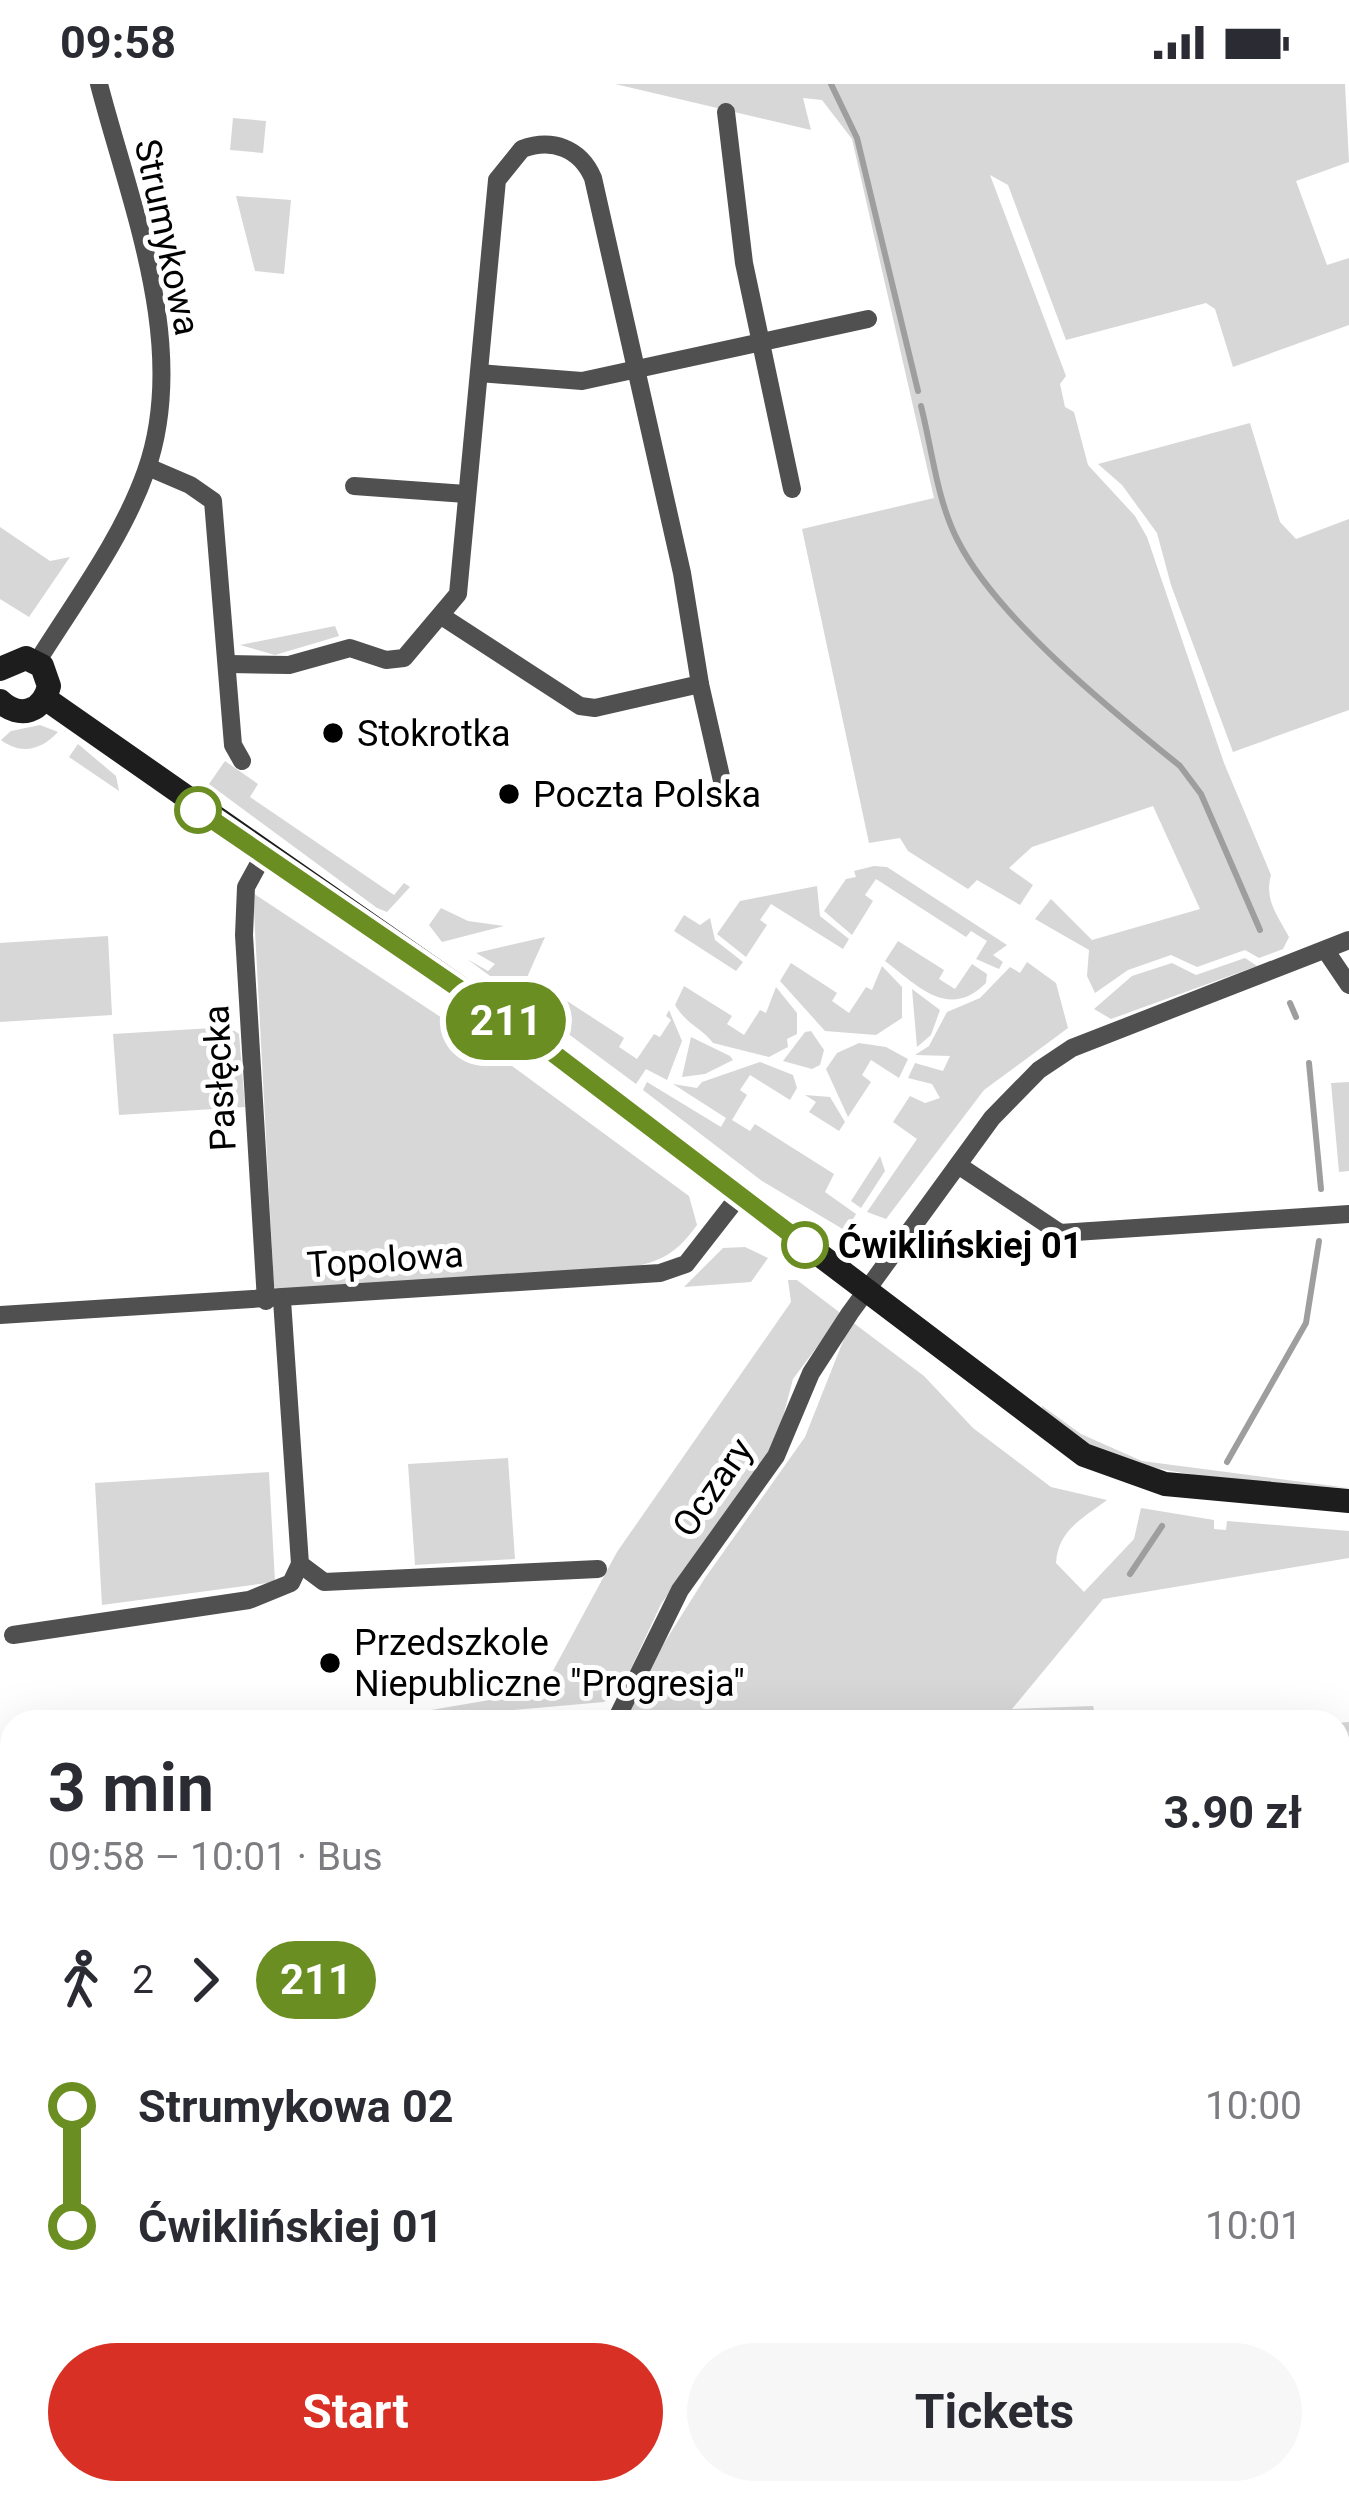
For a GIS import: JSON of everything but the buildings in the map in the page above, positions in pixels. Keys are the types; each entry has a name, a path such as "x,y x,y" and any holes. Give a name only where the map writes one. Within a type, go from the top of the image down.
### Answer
{"street":[{"name":"Strumykowa","path":"37,662 122,525 148,467 160,399 158,326 99,84"},
{"path":"726,112 760,344 792,489"},
{"path":"229,664 290,665 350,648 398,660 442,617 458,594 497,180 512,155 542,144 563,146 590,169 637,369 725,794"},
{"path":"479,373 568,382 868,319"},
{"path":"148,467 190,484 213,501 232,745 242,760"},
{"path":"354,486 466,494"},
{"path":"442,617 573,704 587,708 700,684"},
{"path":"0,669 16,658 37,662 49,679 46,699 28,712 2,708"},
{"path":"46,699 263,856 553,1053 1058,1438 1109,1467 1197,1489 1349,1501"},
{"name":"Pasłęcka","path":"263,856 245,886 244,934 300,1564"},
{"name":"Oczary","path":"621,1710 680,1590 776,1456 811,1373 992,1118 1039,1070 1072,1048 1349,940"},
{"path":"1326,951 1349,986"},
{"path":"958,1165 1034,1220 1060,1233 1349,1214"},
{"name":"Topolowa","path":"0,1316 669,1271 693,1258 739,1196"},
{"path":"290,1583 300,1564 324,1582"},
{"path":"13,1635 249,1600 290,1583 598,1569"}],"shaded area":[{"path":"615,84 1345,84 1349,162 1296,181 1327,265 1349,258 1349,325 1233,367 1215,309 1206,303 1066,340 1008,185 990,175 1066,376 1060,384 1065,407 1074,412 1088,465 1135,516 1147,537 1224,763 1271,875 1271,900 1289,937 1283,949 1259,958 1245,950 1197,967 1171,955 1128,970 1095,993 1087,976 1089,950 1035,919 1051,899 1092,940 1200,909 1153,806 1032,847 1009,868 1033,885 1020,905 977,880 968,889 908,851 900,838 869,843 802,529 934,498 852,139 822,100 803,98 811,130"},
{"path":"233,118 266,121 263,153 230,150"},
{"path":"236,196 291,200 284,274 255,271"},
{"path":"1250,423 1280,522 1296,539 1349,519 1349,710 1233,752 1171,585 1157,533 1122,485 1098,464"},
{"path":"0,527 50,561 70,557 29,617 0,599"},
{"path":"335,626 339,636 275,655 240,645"},
{"path":"40,725 58,732 31,748 17,748 1,740 11,731"},
{"path":"78,744 116,776 119,791 69,757"},
{"path":"225,761 258,784 250,797 394,895 404,883 410,887 387,912 377,908 209,784"},
{"path":"887,867 1007,945 993,955 1003,962 999,969 976,959 987,941 971,931 966,937 876,879 865,895 873,901 852,935 824,911 846,879 856,877 854,871"},
{"path":"817,886 820,916 849,939 843,949 771,904 760,920 767,925 746,957 717,934 740,901"},
{"path":"253,893 489,1049 689,1196 697,1225 690,1235 668,1254 629,1268 282,1291 274,1287"},
{"path":"441,908 468,921 504,926 442,942 429,925"},
{"path":"684,915 700,925 710,918 715,940 743,962 736,971 674,931"},
{"path":"108,936 112,1015 0,1022 0,943"},
{"path":"545,937 524,984 542,996 547,988 624,1038 619,1047 637,1059 654,1034 660,1037 671,1020 666,1016 669,1010 682,1041 667,1080 646,1069 636,1084 467,959 488,971 495,964 476,953"},
{"path":"898,941 944,970 939,979 955,989 972,964 987,974 986,983 959,999 934,996 885,961"},
{"path":"1245,958 1257,966 1111,1019 1094,1009 1132,976 1172,963 1196,975"},
{"path":"1027,962 1056,983 1068,1028 984,1090 886,1219 867,1212 917,1139 893,1122 910,1096 925,1103 940,1098 932,1084 908,1078 915,1063 943,1071 950,1056 915,1055 929,1046 947,1012 980,998 1010,967 1020,973"},
{"path":"791,963 837,993 832,1001 849,1013 866,987 872,990 882,966 902,987 902,1018 876,1035 825,1031 780,981"},
{"path":"684,986 732,1016 727,1024 744,1035 760,1010 766,1013 776,987 797,1013 797,1034 787,1039 788,1047 769,1057 713,1043 675,1005"},
{"path":"912,989 940,1010 931,1035 917,1047"},
{"path":"229,1027 239,1034 245,1107 119,1115 113,1034"},
{"path":"811,1031 824,1050 820,1065 812,1069 783,1061 805,1032"},
{"path":"691,1037 733,1060 705,1074 682,1077"},
{"path":"859,1043 886,1047 908,1059 899,1078 871,1060 862,1075 871,1082 848,1117 826,1069 837,1053"},
{"path":"760,1062 793,1075 797,1088 790,1100 750,1075 740,1090 747,1095 732,1120 750,1131 755,1124 834,1174 825,1192 856,1214 846,1231 762,1181 643,1090 647,1082 721,1127 726,1118 673,1084 697,1088 702,1082"},
{"path":"1349,1082 1349,1171 1339,1172 1331,1083"},
{"path":"805,1095 830,1097 845,1122 839,1131 809,1112 816,1102"},
{"path":"880,1156 885,1171 861,1208 851,1201"},
{"path":"745,1247 768,1258 751,1282 684,1287 723,1248"},
{"path":"788,1280 797,1280 839,1312 837,1320 793,1379 775,1447 661,1604 621,1690 604,1702 513,1710 431,1710 542,1691 617,1552 791,1302"},
{"path":"851,1321 924,1376 973,1428 1051,1487 1107,1500 1073,1526 1058,1552 1056,1563 1084,1592 1134,1539 1141,1508 1214,1520 1214,1529 1226,1530 1227,1521 1349,1531 1349,1558 1103,1599 1012,1709 1093,1706 1094,1710 628,1710 644,1675 705,1578 805,1437"},
{"path":"1041,1405 1081,1434 1142,1461 1349,1488 1228,1479 1136,1463 1096,1449 1063,1430"},
{"path":"508,1458 515,1559 415,1565 408,1464"},
{"path":"269,1472 275,1582 102,1605 95,1483"}],"waterway":[{"path":"831,84 857,138 918,391"},
{"path":"921,406 945,509 976,571 1058,662 1180,766 1201,794 1260,930"},
{"path":"1290,1003 1296,1017"},
{"path":"1309,1063 1321,1189"},
{"path":"1227,1462 1306,1323 1319,1241"},
{"path":"1130,1574 1162,1526"}],"bus line":[{"name":"211","path":"198,810 553,1053 805,1245"}],"place":[{"name":"Stokrotka","path":"333,733"},
{"name":"Poczta Polska","path":"509,794"},
{"name":"Ćwiklińskiej 01","path":"805,1245"},
{"name":"Przedszkole Niepubliczne \"Progresja\"","path":"330,1663"}]}
